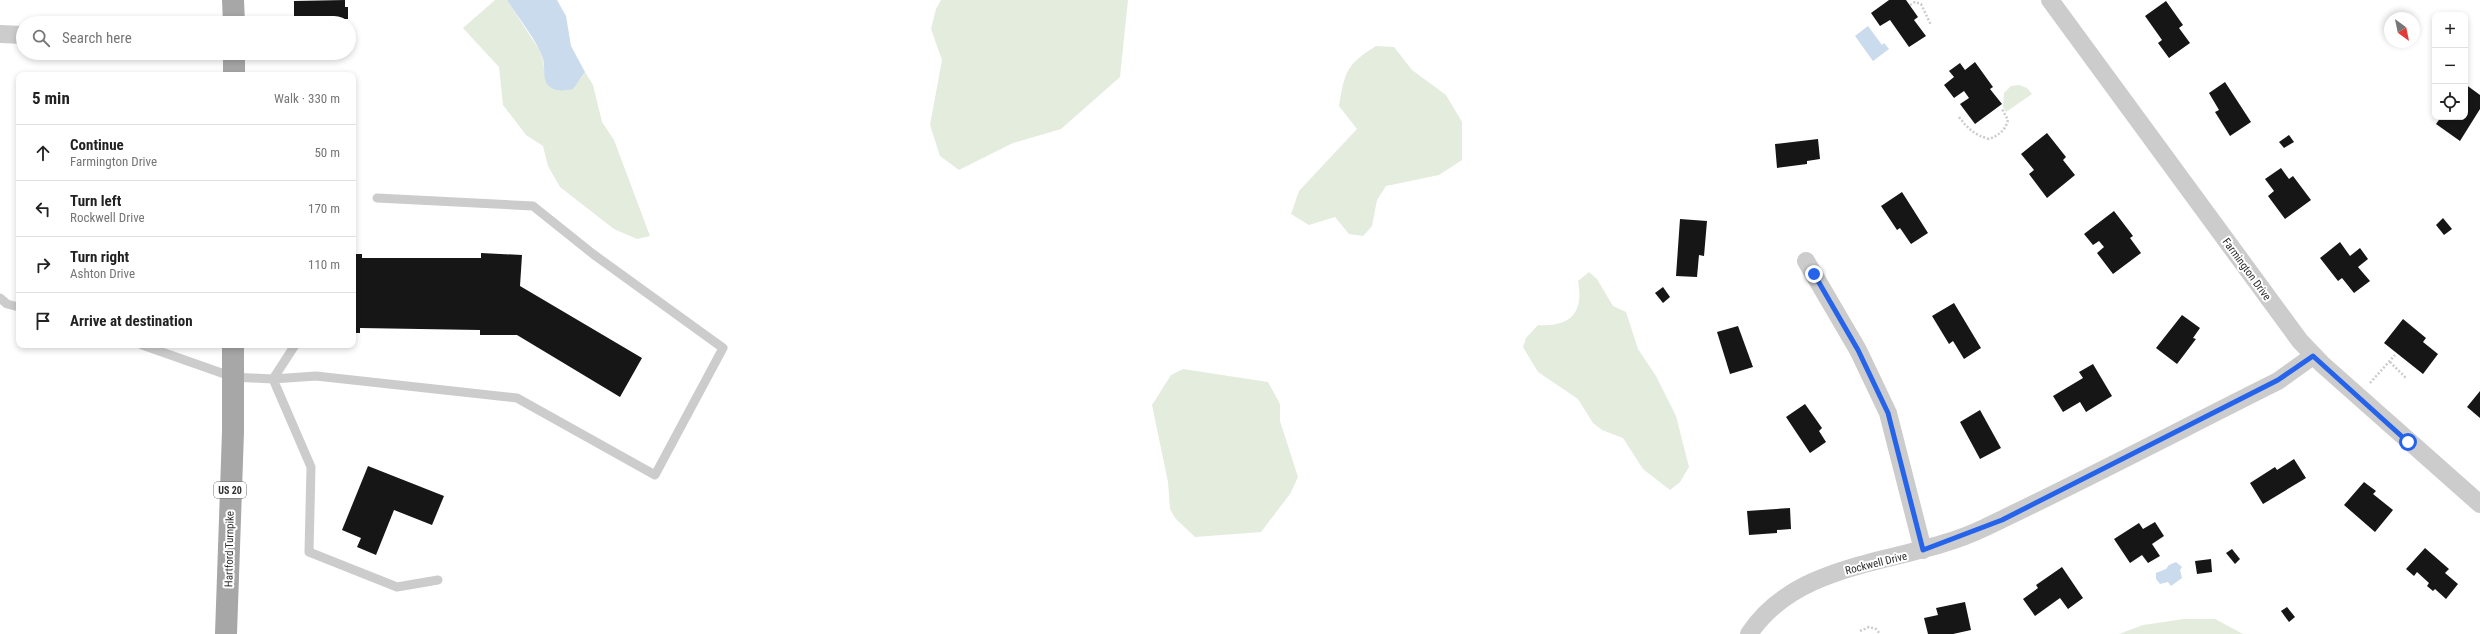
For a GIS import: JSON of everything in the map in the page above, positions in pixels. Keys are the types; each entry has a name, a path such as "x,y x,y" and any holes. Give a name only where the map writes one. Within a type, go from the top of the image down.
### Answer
{"main road":[{"path":"233,0 234,16"},
{"path":"234,60 234,72"},
{"name":"Hartford Turnpike","path":"226,634 233,348"}],"street":[{"name":"Farmington Drive","path":"2050,0 2313,356 2480,504"},
{"path":"0,34 16,35"},
{"path":"1806,261 1858,350 1888,413 1923,550"},
{"name":"Rockwell Drive","path":"1749,634 1766,613 1803,587 1838,572 1923,550 2002,520 2278,380 2313,356"}],"lane":[{"path":"151,348 233,377 273,380 316,376 517,398 656,476 723,348 593,254 533,206 377,198"},
{"path":"0,298 7,304 16,306"},
{"path":"273,380 293,348"},
{"path":"273,380 311,467 309,552 397,587 438,580"}],"path":[{"path":"1910,5 1915,2 1921,4 1931,25"},
{"path":"1959,117 1967,128 1977,136 1989,139 2003,132 2006,126 2008,120 2002,109"},
{"path":"2370,383 2395,355"},
{"path":"2390,362 2407,379"},
{"path":"1860,631 1869,627 1876,629 1880,634"}],"green space":[{"path":"495,0 507,0 540,51 546,82 579,81 585,72 593,85 602,122 614,140 650,236 637,239 614,229 560,187 548,166 543,146 526,135 503,105 499,67 463,28"},
{"path":"941,0 1128,0 1120,77 1061,129 1013,143 959,170 940,156 930,125 942,60 931,29 936,9"},
{"path":"1376,46 1394,47 1412,70 1446,95 1462,122 1462,160 1439,175 1386,186 1377,200 1372,226 1363,236 1349,234 1335,217 1309,225 1291,214 1299,191 1357,129 1339,106 1343,85 1348,70 1358,58"},
{"path":"2019,85 2027,88 2032,94 2006,112 2003,107 2004,93 2011,86"},
{"path":"1589,272 1597,279 1613,306 1626,312 1638,349 1656,376 1676,416 1689,467 1680,482 1670,490 1643,469 1623,438 1602,430 1593,423 1578,399 1538,372 1523,347 1526,338 1538,325 1559,324 1572,316 1579,302 1578,281"},
{"path":"1183,369 1268,382 1280,404 1280,421 1298,477 1290,494 1261,532 1195,537 1175,518 1170,509 1168,482 1152,405 1171,375"},
{"path":"2184,619 2215,619 2243,634 2119,634 2143,625"}],"water":[{"path":"507,0 557,0 566,16 571,46 585,72 573,89 557,90 546,83 544,63 540,52 532,37"},
{"path":"1868,26 1882,45 1884,43 1889,49 1873,61 1855,36"},
{"path":"2176,562 2182,567 2180,570 2182,578 2171,586 2168,582 2160,584 2156,579 2156,573 2166,569 2169,565"}],"building":[{"path":"345,0 345,7 348,7 348,16 294,16 294,1"},
{"path":"1889,0 1906,0 1918,17 1914,20 1926,36 1909,47 1890,20 1880,26 1871,13"},
{"path":"2166,1 2183,25 2179,28 2190,43 2169,58 2158,43 2162,40 2145,16"},
{"path":"1975,62 1993,87 1990,89 2002,104 1975,124 1960,104 1969,98 1964,91 1954,98 1944,85 1954,77 1949,71 1960,63 1965,70"},
{"path":"2225,82 2251,122 2230,136 2215,112 2219,110 2209,93"},
{"path":"2468,86 2480,95 2480,109 2460,141 2436,124 2439,120 2468,120"},
{"path":"2047,133 2066,157 2063,160 2075,175 2047,198 2029,174 2034,170 2021,154"},
{"path":"2289,135 2294,142 2284,148 2279,142"},
{"path":"1818,139 1820,159 1807,161 1807,164 1777,168 1775,144"},
{"path":"2281,168 2289,179 2293,176 2311,200 2285,219 2268,196 2274,191 2265,179"},
{"path":"1902,192 1928,233 1911,244 1900,228 1897,230 1881,206"},
{"path":"2114,211 2133,236 2130,238 2141,253 2113,274 2097,253 2104,247 2099,241 2093,245 2084,234"},
{"path":"2443,218 2452,229 2444,235 2436,225"},
{"path":"1680,219 1707,221 1704,256 1699,255 1697,277 1676,276"},
{"path":"2340,242 2350,256 2360,248 2368,259 2358,267 2370,281 2354,293 2342,278 2338,281 2320,258"},
{"path":"481,253 522,255 520,286 642,358 620,397 517,335 480,335 480,330 360,328 360,333 356,333 356,254 362,254 362,258 481,258"},
{"path":"1663,287 1670,297 1663,303 1655,293"},
{"path":"1954,303 1981,348 1964,359 1953,341 1949,344 1932,316"},
{"path":"2182,315 2200,328 2193,338 2196,339 2177,364 2156,348"},
{"path":"2403,319 2426,338 2423,342 2438,354 2423,374 2384,343"},
{"path":"1738,326 1753,367 1730,374 1717,332"},
{"path":"2093,364 2112,396 2086,412 2080,402 2063,412 2053,396 2083,378 2079,372"},
{"path":"2480,391 2480,418 2467,407"},
{"path":"1805,404 1822,428 1819,431 1826,442 1810,453 1786,417"},
{"path":"1980,410 2001,448 1980,459 1960,422"},
{"path":"2294,459 2306,478 2263,504 2250,483 2275,467 2277,470"},
{"path":"368,466 444,496 432,525 394,510 376,555 357,547 361,538 342,530"},
{"path":"2364,482 2376,491 2373,494 2393,510 2375,532 2344,505"},
{"path":"1790,508 1791,529 1777,530 1777,533 1749,535 1747,511"},
{"path":"2155,522 2164,536 2152,544 2160,556 2148,563 2142,555 2130,563 2114,539 2139,523 2143,529"},
{"path":"2425,548 2449,569 2445,573 2458,584 2446,599 2435,589 2433,591 2427,586 2429,583 2417,572 2414,576 2406,569"},
{"path":"2232,549 2240,559 2235,564 2226,553"},
{"path":"2211,559 2212,572 2197,574 2195,561"},
{"path":"2062,567 2083,598 2068,609 2060,598 2035,616 2023,599 2038,588 2036,585"},
{"path":"1965,602 1971,630 1953,634 1928,634 1924,618 1938,615 1936,608"},
{"path":"2287,607 2295,617 2289,622 2281,611"}],"route":[{"path":"1814,274 1858,350 1878,389 1888,413 1923,550 1955,540 2002,520 2278,380 2294,371 2313,356 2408,442"}]}
